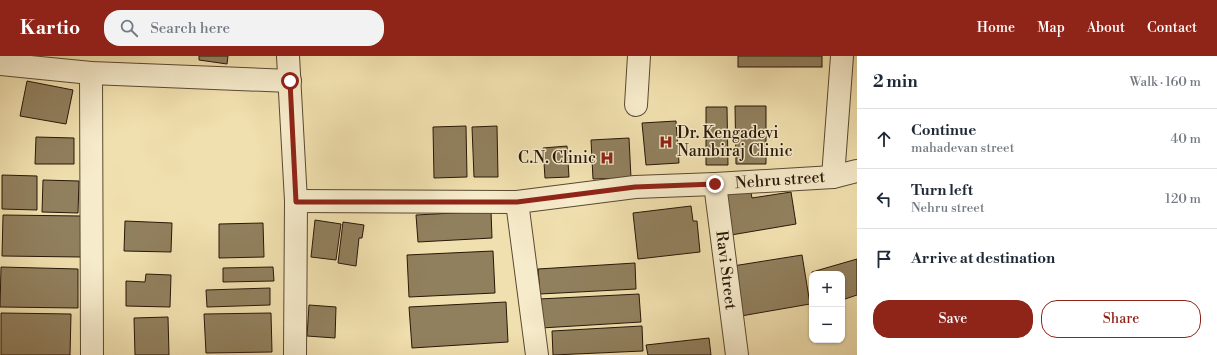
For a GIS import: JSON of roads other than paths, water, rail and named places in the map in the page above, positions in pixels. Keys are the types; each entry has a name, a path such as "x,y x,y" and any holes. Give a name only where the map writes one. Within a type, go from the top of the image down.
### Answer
{"street":[{"path":"288,56 296,202 295,355"},
{"path":"636,105 639,56"},
{"path":"834,177 842,56"},
{"path":"0,64 91,73 290,81"},
{"path":"91,73 92,355"},
{"name":"Nehru street","path":"296,202 517,202 635,187 834,177 857,171"},
{"name":"Ravi Street","path":"715,184 737,355"},
{"path":"517,202 537,355"}],"place":[{"name":"Dr. Kengadevi Nambiraj Clinic","path":"666,142"},
{"name":"C.N. Clinic","path":"607,158"}]}
